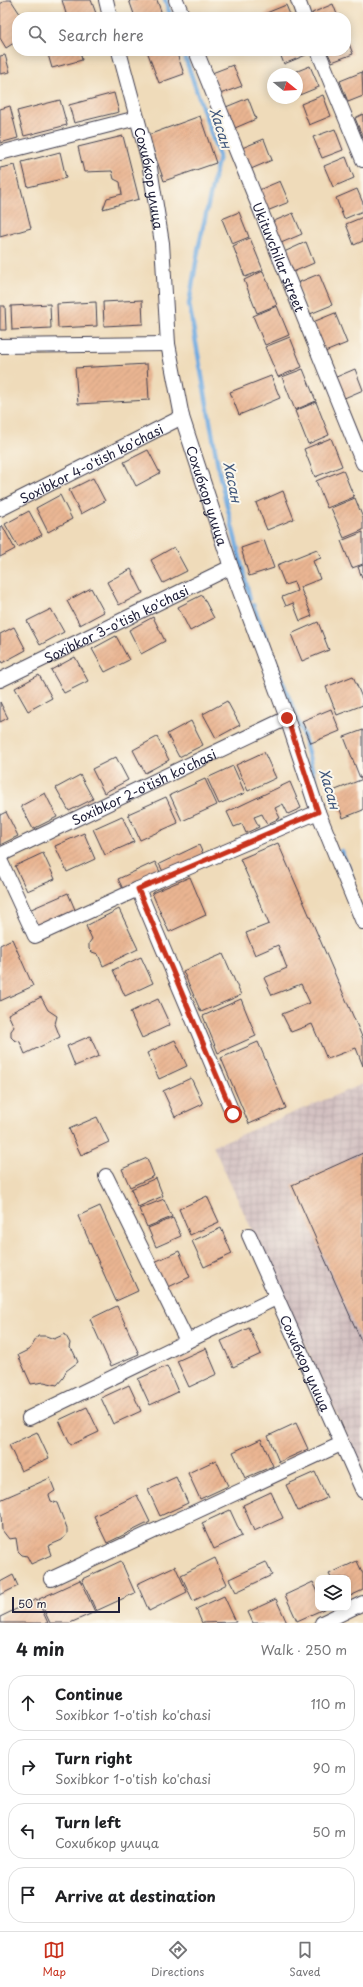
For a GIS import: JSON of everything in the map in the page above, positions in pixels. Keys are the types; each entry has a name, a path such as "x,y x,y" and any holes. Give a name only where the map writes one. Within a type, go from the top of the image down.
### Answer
{"street":[{"path":"106,0 109,12"},
{"path":"176,0 181,12"},
{"path":"298,0 302,12"},
{"name":"Сохибкор улица","path":"120,56 148,162 162,243 168,344 182,417 231,567 287,718 318,812 363,922"},
{"name":"Ukituvchilar street","path":"198,56 363,463"},
{"path":"320,56 363,160"},
{"path":"0,153 137,118"},
{"path":"0,346 168,344"},
{"name":"Soxibkor 4-o'tish ko'chasi","path":"0,509 182,417"},
{"name":"Soxibkor 3-o'tish ko'chasi","path":"0,680 231,567"},
{"name":"Soxibkor 2-o'tish ko'chasi","path":"0,855 287,718"},
{"path":"0,860 35,936 138,889 318,812"},
{"path":"138,889 233,1114"},
{"path":"106,1176 187,1341"},
{"name":"Сохибкор улица","path":"249,1235 363,1491"},
{"path":"29,1418 276,1298"},
{"path":"51,1579 341,1444"},
{"path":"322,1623 363,1603"}],"shaded area":[{"path":"363,1084 363,1470 213,1146"}],"building":[{"path":"6,0 11,0 19,12 12,12 12,44 6,48 0,38 0,4"},
{"path":"62,0 91,0 96,12 66,12"},
{"path":"129,0 157,0 161,12 133,12"},
{"path":"333,4 336,12 314,12"},
{"path":"286,5 289,12 269,12"},
{"path":"5,55 10,72 0,74 0,56"},
{"path":"48,56 81,56 82,60 52,68"},
{"path":"149,56 178,56 184,74 159,83"},
{"path":"281,56 304,56 284,64"},
{"path":"329,56 348,56 332,62"},
{"path":"233,65 242,86 220,94 212,73"},
{"path":"310,66 319,87 303,94 303,69"},
{"path":"362,72 363,96 348,102 340,81"},
{"path":"114,93 119,112 74,123 69,105"},
{"path":"323,95 331,116 309,125 301,104"},
{"path":"248,98 256,119 235,128 226,107"},
{"path":"60,100 67,125 24,136 17,111"},
{"path":"10,106 18,138 0,143 0,109"},
{"path":"363,114 363,138 355,118"},
{"path":"200,116 216,163 164,181 148,135"},
{"path":"335,129 343,150 322,158 313,137"},
{"path":"123,136 139,199 103,209 107,198 122,194 120,182 114,179 112,171 84,172 78,147"},
{"path":"264,139 272,160 251,169 242,148"},
{"path":"60,152 66,178 28,187 22,162"},
{"path":"346,157 354,178 333,187 324,166"},
{"path":"15,165 31,228 0,237 0,168"},
{"path":"280,181 289,202 267,211 259,190"},
{"path":"357,189 363,203 363,211 344,219 336,198"},
{"path":"239,212 249,237 232,244 222,219"},
{"path":"293,213 302,234 281,243 272,222"},
{"path":"363,217 363,241 354,245 346,224"},
{"path":"250,238 263,270 245,277 233,246"},
{"path":"306,242 314,263 293,272 284,252"},
{"path":"263,271 277,305 257,313 244,280"},
{"path":"319,274 332,305 310,314 297,283"},
{"path":"142,300 143,324 104,326 103,302"},
{"path":"96,302 97,326 58,328 57,304"},
{"path":"50,304 51,328 12,330 11,306"},
{"path":"0,306 5,306 6,330 0,330"},
{"path":"277,306 289,335 265,345 253,316"},
{"path":"335,313 347,343 325,352 313,322"},
{"path":"290,337 302,367 278,377 265,347"},
{"path":"147,364 149,400 78,404 75,368"},
{"path":"303,369 316,401 295,410 282,377"},
{"path":"355,369 363,390 342,399 334,378"},
{"path":"271,376 280,398 239,415 230,392"},
{"path":"316,402 329,435 308,444 295,411"},
{"path":"331,438 342,466 315,477 304,449"},
{"path":"148,450 160,473 136,486 124,462"},
{"path":"343,470 354,497 327,508 316,481"},
{"path":"93,478 105,501 81,514 69,490"},
{"path":"283,491 294,519 267,530 256,503"},
{"path":"60,495 72,519 48,532 36,508"},
{"path":"355,498 363,518 363,530 344,538 331,508"},
{"path":"29,511 42,535 18,547 5,524"},
{"path":"2,525 15,549 0,557 0,527"},
{"path":"363,532 363,564 352,568 341,541"},
{"path":"264,540 274,568 249,576 241,548"},
{"path":"174,547 187,571 163,583 151,560"},
{"path":"317,549 321,558 313,561 320,579 300,587 312,616 300,621 293,603 286,606 282,597 297,591 294,582 285,585 277,565"},
{"path":"363,565 363,580 358,567"},
{"path":"131,569 143,593 119,605 107,582"},
{"path":"91,588 104,612 80,625 67,601"},
{"path":"202,595 214,618 190,631 178,607"},
{"path":"51,609 64,632 40,645 27,621"},
{"path":"153,617 165,641 141,654 129,630"},
{"path":"318,622 329,650 302,661 291,634"},
{"path":"14,627 26,650 2,663 0,659 0,634"},
{"path":"116,636 129,660 105,672 92,649"},
{"path":"75,657 88,681 64,693 51,670"},
{"path":"39,675 52,698 28,711 15,688"},
{"path":"353,676 363,700 363,705 337,715 326,687"},
{"path":"227,701 240,725 216,738 203,714"},
{"path":"0,702 8,718 0,722"},
{"path":"331,709 340,731 311,743 302,721"},
{"path":"191,721 203,745 179,757 167,734"},
{"path":"363,730 363,777 360,778 344,737"},
{"path":"157,737 169,760 145,773 133,750"},
{"path":"264,752 276,778 248,791 236,765"},
{"path":"116,757 128,780 104,793 92,769"},
{"path":"233,766 245,793 219,804 207,778"},
{"path":"80,775 93,799 69,811 56,788"},
{"path":"205,779 217,805 182,821 170,795"},
{"path":"363,779 363,810 343,818 333,791"},
{"path":"290,782 301,808 288,814 283,804 275,808 280,818 267,824 262,814 254,817 259,827 246,833 242,824 234,827 227,812"},
{"path":"45,793 57,817 33,829 21,806"},
{"path":"166,797 178,823 140,840 128,814"},
{"path":"6,812 18,836 0,845 0,815"},
{"path":"122,816 134,842 105,855 93,829"},
{"path":"84,833 95,859 67,872 55,846"},
{"path":"278,843 363,1039 363,1066 356,1048 327,1059 312,1024 291,1032 282,1014 310,1003 301,984 272,995 264,978 287,968 278,945 255,955 246,933 269,924 240,859"},
{"path":"199,845 204,856 165,875 159,864"},
{"path":"43,853 55,879 27,891 15,866"},
{"path":"155,862 161,874 124,891 118,879"},
{"path":"190,877 206,915 169,932 152,893"},
{"path":"68,893 76,912 37,929 29,910"},
{"path":"119,909 138,949 103,966 98,954 89,949 89,943 92,939 86,926"},
{"path":"12,939 33,986 0,1001 0,945"},
{"path":"223,954 241,995 201,1012 183,971"},
{"path":"141,957 153,983 125,996 113,970"},
{"path":"41,997 48,1010 57,1016 55,1024 60,1037 25,1054 20,1042 11,1037 11,1031 14,1027 8,1014"},
{"path":"158,999 170,1025 142,1038 130,1012"},
{"path":"241,999 256,1036 218,1053 203,1016"},
{"path":"90,1036 99,1056 75,1066 67,1046"},
{"path":"175,1040 187,1066 159,1079 147,1053"},
{"path":"258,1042 286,1108 249,1124 221,1058"},
{"path":"191,1078 203,1104 175,1117 163,1091"},
{"path":"97,1117 109,1142 81,1155 69,1129"},
{"path":"363,1153 363,1345 292,1185"},
{"path":"147,1158 154,1176 130,1187 122,1169"},
{"path":"156,1178 163,1196 138,1207 131,1189"},
{"path":"207,1196 219,1222 190,1235 179,1209"},
{"path":"164,1199 172,1217 147,1227 139,1209"},
{"path":"100,1206 138,1291 116,1301 78,1216"},
{"path":"173,1218 181,1236 156,1247 148,1228"},
{"path":"221,1228 232,1254 204,1267 192,1241"},
{"path":"179,1251 190,1277 162,1290 150,1264"},
{"path":"117,1306 139,1354 111,1366 90,1319"},
{"path":"249,1328 261,1354 233,1367 221,1341"},
{"path":"65,1334 70,1343 69,1348 73,1351 78,1362 66,1371 63,1378 57,1385 44,1382 31,1384 18,1355 30,1349 38,1336 46,1336 54,1339"},
{"path":"206,1348 217,1374 189,1387 177,1361"},
{"path":"167,1366 178,1392 150,1405 138,1379"},
{"path":"129,1385 141,1411 113,1424 101,1398"},
{"path":"87,1407 99,1432 71,1445 59,1420"},
{"path":"296,1423 308,1449 279,1462 268,1436"},
{"path":"37,1432 49,1458 21,1471 9,1445"},
{"path":"261,1439 273,1466 245,1478 233,1452"},
{"path":"216,1460 228,1486 200,1499 188,1473"},
{"path":"315,1472 327,1498 298,1511 286,1485"},
{"path":"176,1477 188,1503 160,1516 148,1490"},
{"path":"50,1478 55,1491 49,1495 51,1501 57,1503 67,1529 67,1534 62,1540 48,1546 51,1555 31,1564 27,1556 22,1555 18,1551 16,1538 9,1539 2,1530 0,1500"},
{"path":"271,1492 283,1518 254,1531 243,1505"},
{"path":"137,1495 150,1522 107,1543 94,1516"},
{"path":"230,1510 242,1536 214,1549 202,1523"},
{"path":"215,1558 227,1584 193,1601 181,1575"},
{"path":"121,1561 135,1593 96,1611 82,1579"},
{"path":"357,1561 363,1574 363,1590 351,1596 351,1575 329,1574"},
{"path":"266,1562 272,1575 236,1592 229,1579"},
{"path":"175,1566 187,1592 149,1611 137,1584"},
{"path":"13,1575 18,1586 0,1595 0,1582"},
{"path":"80,1580 95,1612 70,1623 50,1623 39,1599"},
{"path":"313,1582 315,1586 315,1611 319,1611 297,1621 285,1595"},
{"path":"224,1596 236,1622 202,1623 196,1609"},
{"path":"37,1599 48,1623 0,1623 0,1617"},
{"path":"276,1599 287,1623 253,1623 248,1612"}],"waterway":[{"name":"Хасан","path":"165,0 169,12"},
{"name":"Хасан","path":"185,56 219,156 199,245 189,304 220,477 250,599"},
{"name":"Хасан","path":"253,605 304,737 316,785"},
{"name":"Хасан","path":"341,851 351,874"}],"route":[{"path":"233,1114 138,889 318,812 287,718"}]}
